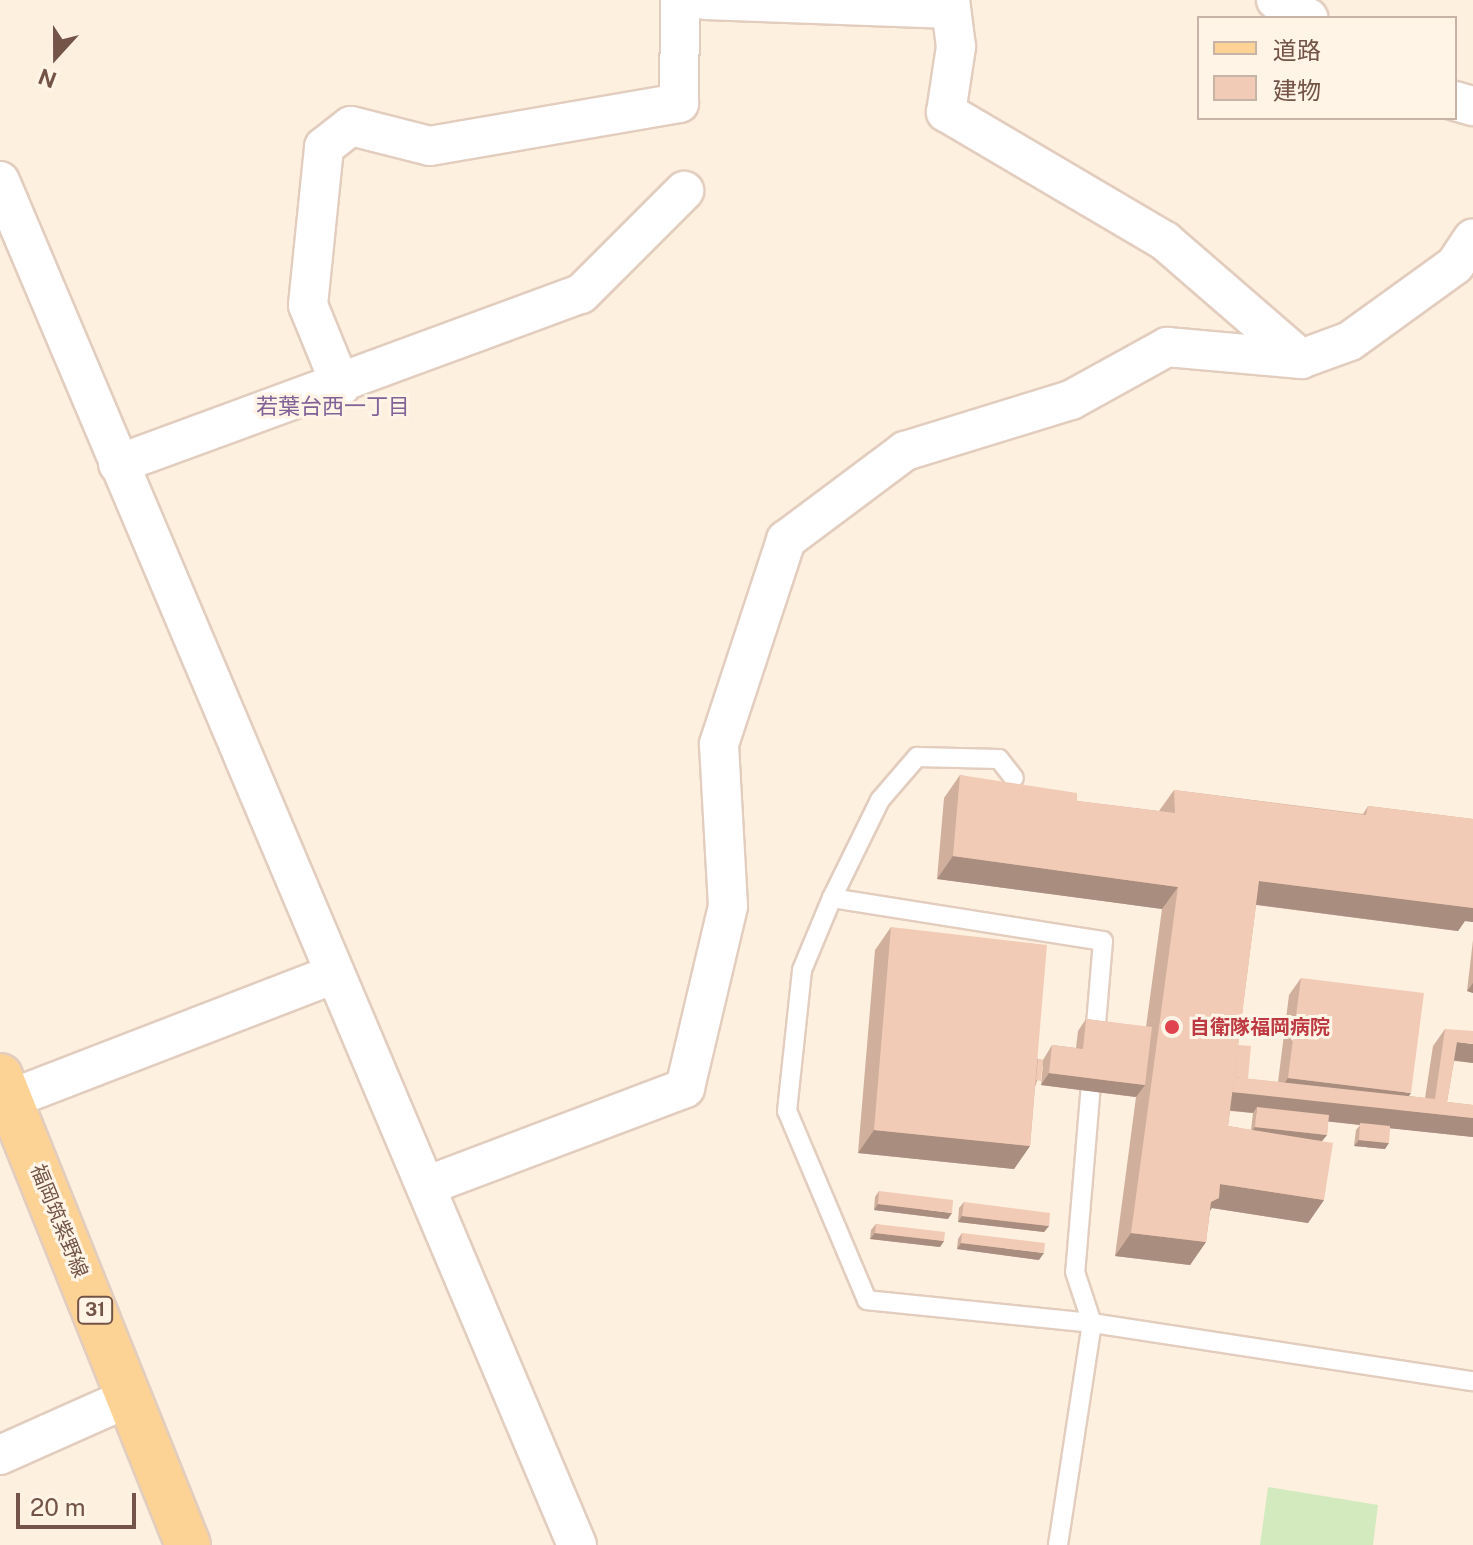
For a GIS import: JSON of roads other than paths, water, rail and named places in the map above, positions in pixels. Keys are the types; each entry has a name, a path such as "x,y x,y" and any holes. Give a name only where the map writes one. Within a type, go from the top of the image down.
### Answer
{"main road":[{"name":"福岡筑紫野線","path":"3,1098 130,1397 188,1545"}],"street":[{"path":"341,386 308,305 324,147 351,126 430,146 679,103 680,0"},
{"path":"705,0 951,4 956,47 946,112 1165,241 1301,359"},
{"path":"1276,0 1304,16"},
{"path":"2,190 577,1545"},
{"path":"118,464 341,386 581,294 684,191"},
{"path":"426,1186 685,1088 728,906 719,744 786,540 905,451 1071,400 1167,347 1301,359 1350,341 1455,265 1473,238"},
{"path":"3,1098 335,974"},
{"path":"0,1455 130,1397"}],"lane":[{"path":"1014,778 999,759 917,757 880,800 832,898 802,970 787,1111 867,1300 1092,1323 1473,1381"},
{"path":"832,898 1103,941 1075,1272 1092,1323 1058,1545"}],"place":[{"name":"自衛隊福岡病院","path":"1172,1027"}],"district":[{"name":"若葉台西一丁目","path":"333,407"}]}
